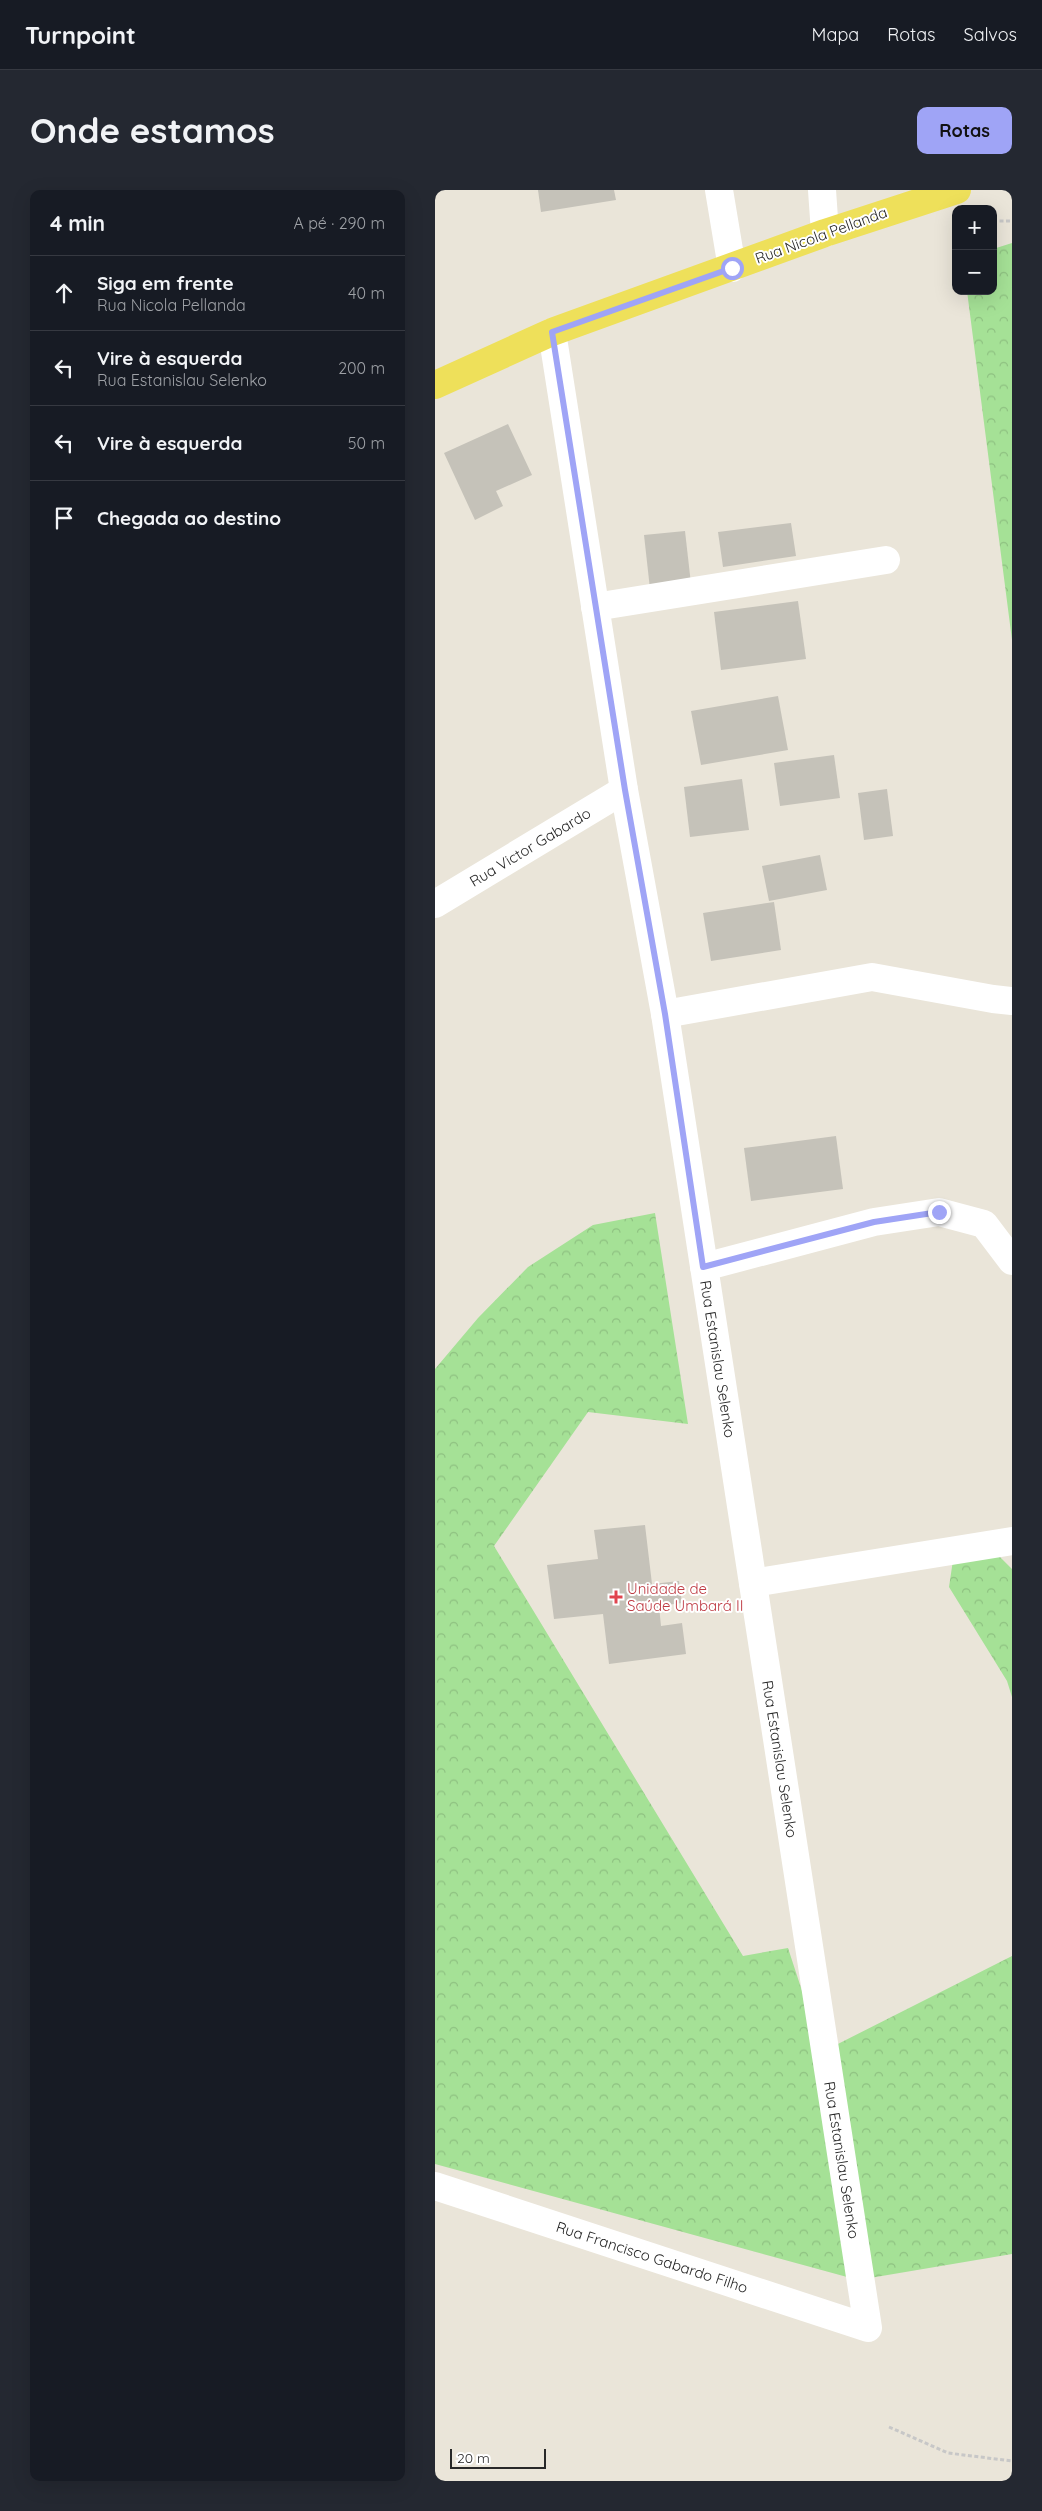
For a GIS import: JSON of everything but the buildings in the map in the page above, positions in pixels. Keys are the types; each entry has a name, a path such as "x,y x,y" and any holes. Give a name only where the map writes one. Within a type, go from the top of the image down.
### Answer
{"main road":[{"name":"Rua Nicola Pellanda","path":"435,385 552,332 825,233 957,190"}],"street":[{"path":"719,190 732,268"},
{"path":"822,190 825,233"},
{"name":"Rua Estanislau Selenko","path":"552,332 625,790 665,1014 868,2328"},
{"path":"595,607 886,560"},
{"name":"Rua Victor Gabardo","path":"435,904 625,790"},
{"path":"665,1014 872,977 1012,1001"},
{"path":"703,1267 874,1222 939,1212 984,1224 1012,1261"},
{"path":"753,1583 1012,1541"},
{"name":"Rua Francisco Gabardo Filho","path":"435,2186 868,2328"}],"path":[{"path":"997,221 1012,221"},
{"path":"889,2428 948,2453 1012,2461"}],"green space":[{"path":"1012,243 1012,640 968,295 997,295 997,248"},
{"path":"655,1213 688,1424 588,1412 494,1546 743,1956 788,1948 822,2052 1012,1956 1012,2254 858,2280 435,2164 435,1369 478,1318 528,1267 593,1225"},
{"path":"997,1554 1012,1569 1012,1697 1007,1681 949,1587 953,1560"}],"place":[{"name":"Unidade de Saúde Umbará II","path":"616,1597"}],"route":[{"path":"732,268 552,332 625,790 665,1014 703,1267 874,1222 939,1212"}]}
